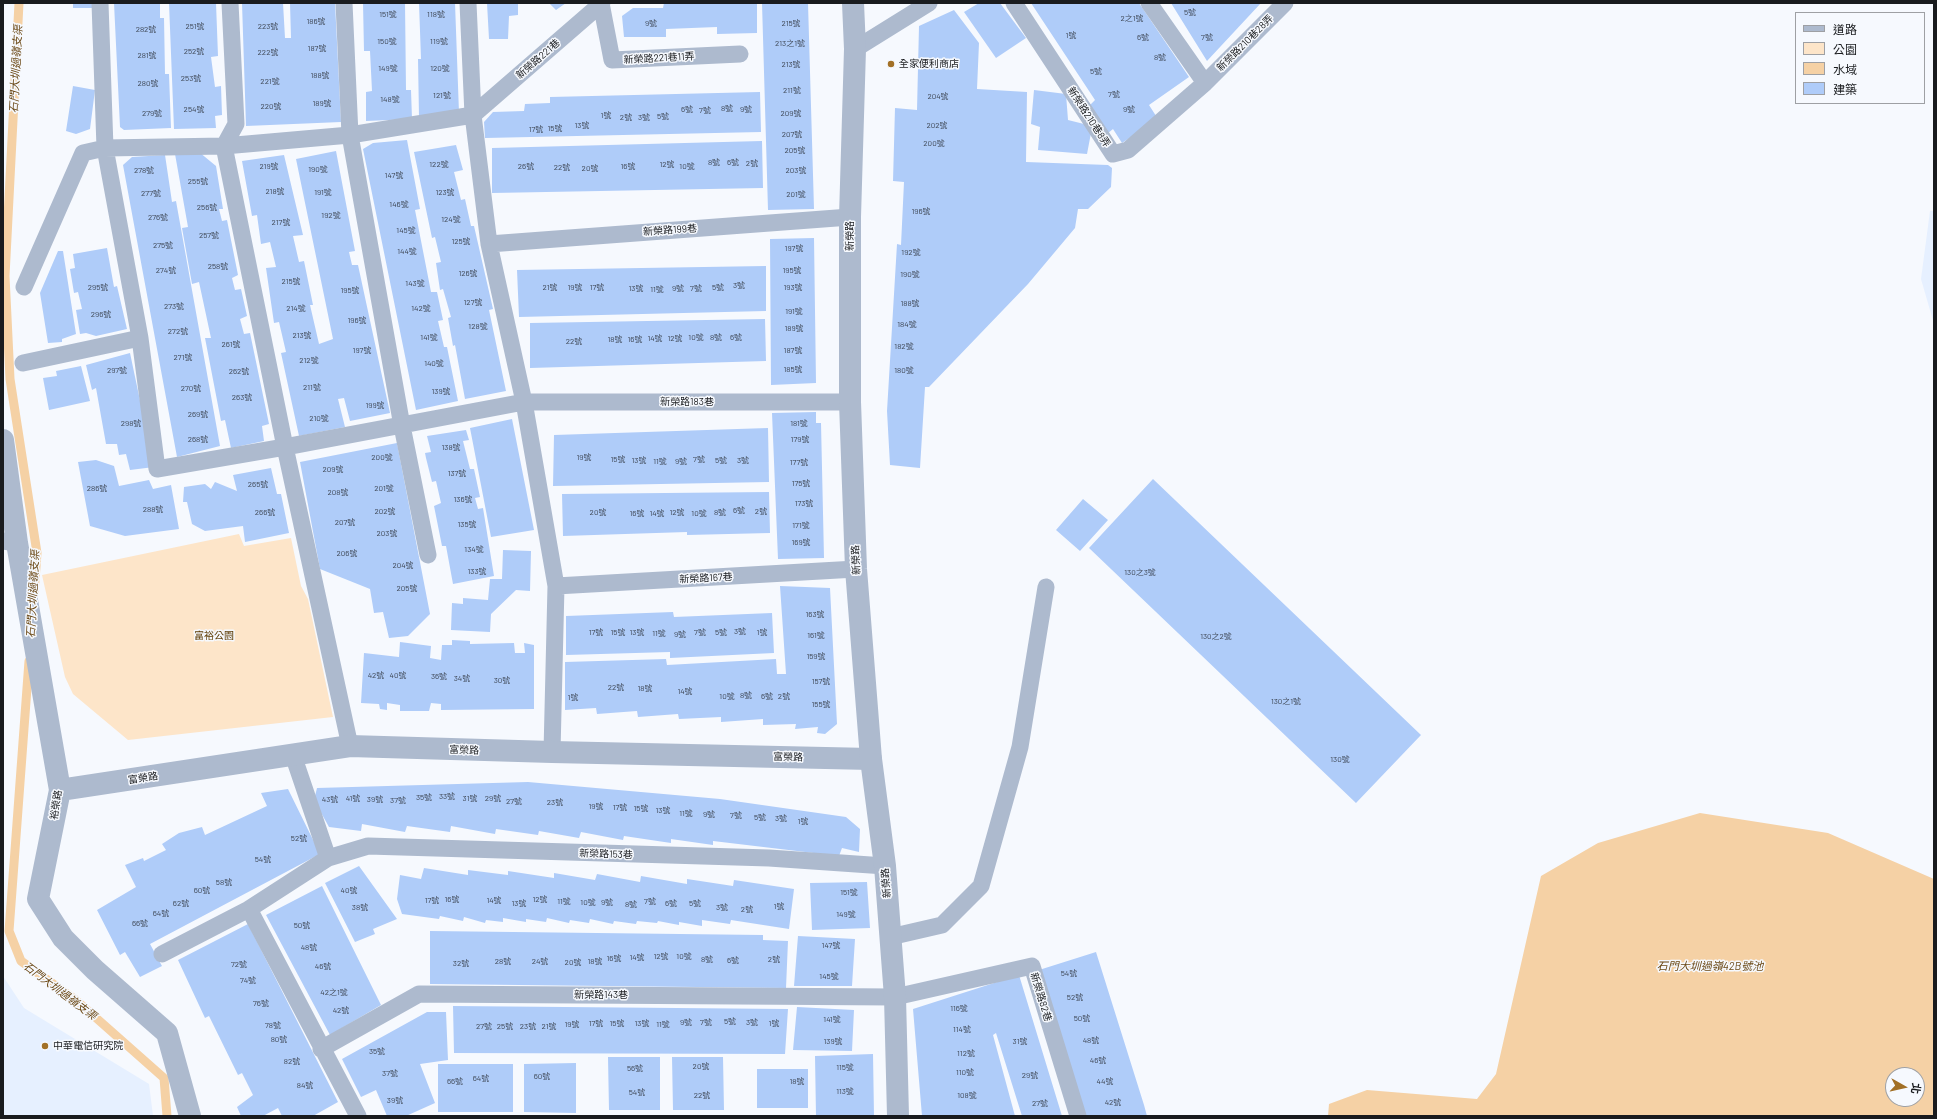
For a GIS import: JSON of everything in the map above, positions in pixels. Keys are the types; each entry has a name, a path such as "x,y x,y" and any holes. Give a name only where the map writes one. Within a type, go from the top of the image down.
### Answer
{"street":[{"name":"新榮路","path":"853,3 855,49 850,217 850,402 856,569 871,758 885,866 896,997 898,1116"},
{"name":"裕榮路","path":"3,440 10,542 60,790 38,899 63,938 95,970 167,1034 190,1116"},
{"name":"富榮路","path":"60,790 350,746 552,752 871,758"}],"lane":[{"path":"23,362 140,338 105,148 100,3"},
{"path":"230,3 236,124 224,146 285,447 350,746"},
{"path":"344,3 350,135 402,426 428,555"},
{"path":"468,3 473,115 489,244 524,402 556,586 552,752"},
{"name":"新榮路221巷","path":"473,115 601,3"},
{"name":"新榮路221巷11弄","path":"601,3 612,60 740,54"},
{"path":"855,49 929,3"},
{"name":"新榮路210巷8弄","path":"1014,3 1113,154 1128,150 1205,83"},
{"path":"1149,3 1205,83"},
{"name":"新榮路210巷28弄","path":"1205,83 1285,3"},
{"path":"24,287 83,153 105,148 224,146 350,135 473,115"},
{"name":"新榮路199巷","path":"489,244 850,217"},
{"name":"新榮路183巷","path":"140,338 157,469 402,426 524,402 850,402"},
{"name":"新榮路167巷","path":"556,586 856,569"},
{"path":"890,938 942,925 981,886 1020,747 1046,587"},
{"path":"293,755 328,858"},
{"name":"新榮路153巷","path":"162,954 249,909 328,858 368,846 770,858 885,866"},
{"path":"249,909 321,1049 358,1116"},
{"name":"新榮路82巷","path":"896,997 1032,966 1078,1116"},
{"name":"新榮路143巷","path":"321,1049 419,994 896,997"}],"shaded area":[{"path":"1930,211 1934,211 1934,324 1921,279"},
{"name":"中華電信研究院","path":"3,976 24,1008 149,1084 153,1116 3,1116"}],"green space":[{"name":"富裕公園","path":"239,534 244,546 291,538 301,586 308,599 333,717 128,740 73,694 65,677 42,575"}],"water":[{"name":"石門大圳過嶺42B號池","path":"1700,813 1828,833 1934,879 1934,1116 1328,1116 1329,1104 1367,1090 1477,1099 1496,1074 1541,876 1598,843"}],"building":[{"path":"73,3 96,3 96,8 73,8"},
{"path":"114,3 160,3 160,18 164,18 165,74 169,74 171,128 124,130 120,127"},
{"path":"169,3 216,3 218,56 211,57 215,87 221,86 222,115 215,116 216,128 174,129"},
{"path":"242,3 283,3 285,38 291,38 290,3 335,3 341,122 246,126"},
{"path":"363,3 405,3 406,90 411,90 412,119 366,121 366,92 372,91 370,51 364,51"},
{"path":"419,3 455,3 459,113 419,117 418,59 421,59"},
{"path":"487,3 518,3 518,15 509,16 508,39 489,39"},
{"path":"549,3 566,3 556,10"},
{"path":"664,3 757,3 757,33 717,34 717,27 666,29 666,37 624,37 622,16 633,8 663,8"},
{"path":"762,3 808,3 814,209 768,210"},
{"path":"979,3 1000,3 1026,38 996,58 964,12"},
{"path":"1031,3 1139,3 1189,77 1149,105 1158,119 1122,143 1113,129 1107,134 1090,105 1095,100"},
{"path":"1171,3 1261,3 1207,61"},
{"path":"954,10 979,43 977,89 1027,92 1026,162 1108,165 1112,168 1111,187 1088,209 1078,209 1075,228 1028,284 929,387 925,387 920,468 890,465 887,411 897,244 901,245 904,182 893,181 895,108 917,110 919,26"},
{"path":"73,86 95,90 90,129 76,134 66,131"},
{"path":"1034,90 1066,94 1068,120 1084,124 1091,133 1087,154 1038,150 1040,127 1031,124"},
{"path":"760,92 761,132 485,138 484,122 493,112 524,111 525,104 550,103 550,97"},
{"path":"407,140 420,209 415,210 431,292 437,292 443,320 438,321 444,347 447,347 458,401 416,410 363,149 373,143"},
{"path":"762,141 763,188 492,193 492,148"},
{"path":"456,145 463,170 454,172 461,200 465,199 471,226 474,226 493,309 489,310 506,391 465,399 455,345 453,346 448,318 451,317 443,289 440,290 436,263 441,262 435,237 432,238 414,152"},
{"path":"336,151 355,251 349,252 352,265 358,265 390,413 350,421 344,398 338,399 345,427 299,436 281,353 286,352 279,322 274,323 266,268 276,267 270,242 261,244 257,215 252,216 242,161 284,155 303,235 293,236 299,262 304,261 313,305 310,305 319,344 333,339 296,159"},
{"path":"199,152 216,166 223,209 219,209 222,221 227,220 238,275 232,278 235,290 241,289 247,316 240,319 244,334 250,333 269,424 262,426 264,441 231,448 225,420 221,421 205,338 211,338 199,282 192,284 182,228 188,227 175,154"},
{"path":"165,155 172,202 176,201 220,446 177,457 123,165 132,157"},
{"path":"814,238 816,383 771,385 770,239"},
{"path":"107,248 114,287 117,286 127,329 96,336 86,333 80,334 76,310 82,309 78,292 74,293 70,269 75,268 73,254"},
{"path":"58,251 63,251 76,334 62,339 62,342 48,343 40,293"},
{"path":"766,266 766,311 519,317 517,270"},
{"path":"765,319 766,361 530,368 530,323"},
{"path":"130,353 154,467 130,470 126,454 119,455 117,444 106,444 96,388 92,390 86,365"},
{"path":"81,366 90,401 49,410 43,378 57,376 56,371"},
{"path":"816,412 816,423 821,423 824,558 778,559 772,413"},
{"path":"512,419 534,530 491,537 470,428"},
{"path":"768,428 769,482 553,486 554,435"},
{"path":"466,430 469,440 463,441 470,469 474,469 480,497 475,498 478,509 483,508 494,576 453,584 446,546 442,546 434,506 441,503 436,481 432,482 425,453 431,452 427,436"},
{"path":"397,443 430,614 408,636 389,638 383,612 374,613 370,589 320,569 300,462"},
{"path":"96,460 114,466 119,486 149,480 153,489 171,485 179,529 125,536 90,526 78,462"},
{"path":"271,468 277,494 281,494 289,533 245,542 243,526 205,531 192,524 187,502 183,502 184,487 205,484 211,489 215,482 237,491 233,475"},
{"path":"1153,479 1421,735 1356,803 1089,548"},
{"path":"769,492 770,533 687,535 687,532 563,536 562,494"},
{"path":"1083,499 1108,520 1080,551 1056,530"},
{"path":"503,550 531,551 530,591 516,590 491,614 490,632 451,630 452,603 463,604 463,598 488,600 490,579 502,579"},
{"path":"780,586 830,588 837,724 825,734 817,733 818,727 795,729 796,724 763,725 763,719 721,722 721,717 679,719 678,714 638,717 637,711 597,714 596,708 565,710 565,662 666,659 667,665 776,659 777,674 786,674"},
{"path":"673,612 674,617 772,613 774,653 670,658 670,652 566,655 566,616"},
{"path":"452,640 470,641 470,644 514,643 515,653 525,653 524,643 534,645 534,709 441,710 441,704 431,703 429,711 400,711 400,705 387,703 387,710 380,709 379,704 361,703 364,653 399,657 400,642 431,646 430,658 441,660 442,645 452,645"},
{"path":"528,782 720,799 846,817 860,829 859,852 842,848 839,856 713,841 713,845 671,839 671,843 624,836 623,840 581,832 579,838 539,831 538,835 496,829 495,834 451,826 450,832 407,826 405,832 362,824 361,831 329,827 314,800 317,788"},
{"path":"288,789 320,854 150,944 162,966 140,977 125,952 120,955 97,910 136,887 125,865 143,858 144,861 166,850 162,844 179,833 202,827 205,835 267,806 261,793"},
{"path":"359,866 397,919 373,929 375,934 355,942 325,883"},
{"path":"424,868 468,875 468,870 508,875 508,871 554,878 554,873 595,880 597,874 640,882 641,876 687,884 687,879 733,886 734,880 794,889 789,929 731,920 730,924 702,920 702,926 679,922 679,925 658,921 657,923 637,921 636,924 614,921 613,924 590,919 589,923 570,920 569,923 547,918 546,922 526,919 526,922 503,918 503,922 486,920 485,923 464,917 463,921 440,916 439,919 402,914 397,899 400,875 421,879"},
{"path":"867,882 870,928 812,930 810,883"},
{"path":"322,886 381,1005 330,1035 266,915"},
{"path":"248,924 338,1102 313,1116 282,1116 278,1108 263,1116 241,1116 237,1107 253,1095 242,1073 238,1075 209,1016 205,1018 178,960"},
{"path":"430,931 763,935 763,940 788,941 786,988 430,984"},
{"path":"798,936 855,939 852,986 794,986"},
{"path":"1096,952 1147,1116 1084,1116 1039,970"},
{"path":"1019,975 1062,1116 1022,1116 996,1033 993,1035 1015,1116 922,1116 913,1009"},
{"path":"453,1006 788,1009 785,1054 454,1053"},
{"path":"797,1007 854,1010 852,1051 793,1050"},
{"path":"427,1012 446,1012 448,1060 420,1064 435,1103 406,1116 387,1116 376,1090 361,1097 342,1059"},
{"path":"873,1054 874,1116 816,1116 815,1056"},
{"path":"608,1057 660,1057 660,1110 609,1110"},
{"path":"672,1057 723,1057 724,1110 673,1110"},
{"path":"576,1063 576,1113 524,1112 524,1064"},
{"path":"438,1064 513,1064 513,1112 438,1112"},
{"path":"757,1069 808,1069 808,1108 757,1108"}],"waterway":[{"name":"石門大圳過嶺支渠","path":"19,3 5,276 10,379 37,553 34,594"},
{"name":"石門大圳過嶺支渠","path":"29,661 9,931 21,961 77,1001 164,1078 167,1116"}],"place":[{"name":"全家便利商店","path":"891,64"},
{"name":"中華電信研究院","path":"45,1046"}]}
